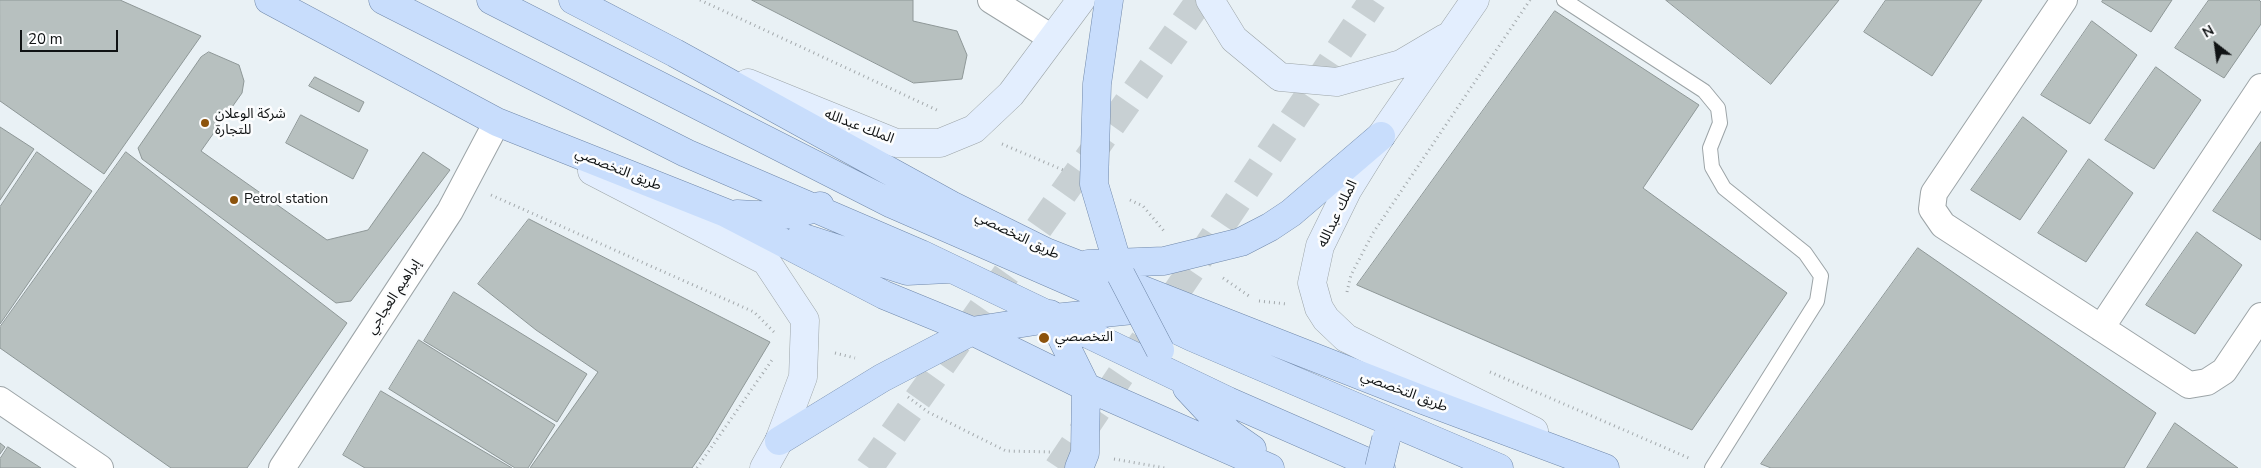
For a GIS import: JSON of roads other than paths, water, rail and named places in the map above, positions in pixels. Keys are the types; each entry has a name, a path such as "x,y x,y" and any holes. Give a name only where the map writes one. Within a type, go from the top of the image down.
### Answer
{"main road":[{"name":"طريق التخصصي","path":"269,0 497,122 726,213 884,294 972,330 1086,387 1270,468"},
{"path":"383,0 686,153 952,269 1178,377 1380,468 1391,432 1423,400"},
{"path":"491,0 892,204 1016,262 1135,310 1391,432 1499,468"},
{"name":"طريق التخصصي","path":"573,0 675,53 951,205 1046,252 1423,400 1605,468"},
{"name":"الملك عبدالله","path":"675,53 896,143 940,143 974,129 1011,94 1081,0"},
{"path":"1109,0 1098,84 1094,184 1119,269 1169,367 1229,433 1280,468"},
{"path":"1210,0 1234,39 1280,77 1337,82 1401,64 1452,33"},
{"name":"الملك عبدالله","path":"1475,0 1381,136 1347,191 1320,246 1312,283 1319,308 1326,319 1346,338 1609,468"},
{"path":"726,213 779,216 803,213 825,204 838,193 845,172 840,149 794,118"},
{"path":"497,122 766,261 804,320 803,377 780,440 764,468"},
{"path":"726,213 907,271 952,269 1016,262 1077,264 1119,269 1164,261 1241,242 1270,227 1291,213 1381,136"},
{"path":"951,205 1016,262 1054,318 1086,387 1082,461"},
{"name":"طريق التخصصي","path":"780,440 882,378 972,330 1054,318 1135,310 1205,315"}],"street":[{"path":"991,0 1052,38"},
{"path":"2064,0 1934,193 1932,210 1942,225 2189,386 2207,382 2224,371 2261,316"},
{"path":"2101,328 2261,87"},
{"name":"إبراهيم العجاجي","path":"282,468 450,211 497,122"},
{"path":"0,400 100,468"}],"lane":[{"path":"1564,0 1704,91 1718,108 1720,123 1710,148 1712,167 1724,188 1805,253 1821,276 1817,301 1712,468"}],"tunnel":[{"path":"869,468 1200,0"},
{"path":"1058,468 1373,0"}],"place":[{"name":"شركة الوعلان للتجارة","path":"205,123"},
{"name":"Petrol station","path":"234,200"},
{"name":"التخصصي","path":"1044,338"}]}
